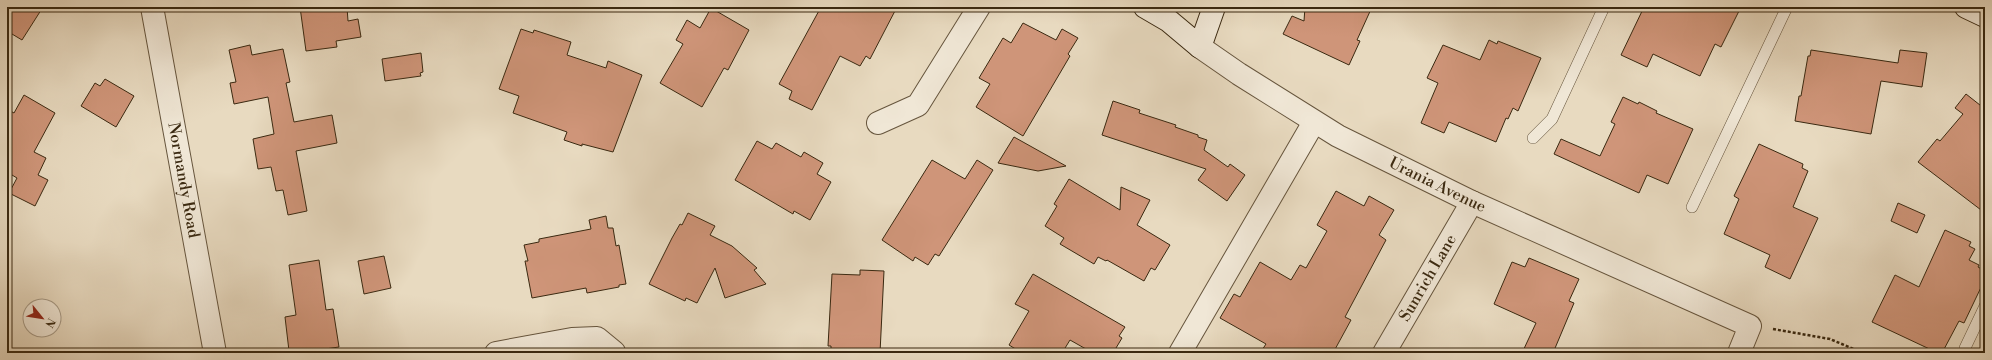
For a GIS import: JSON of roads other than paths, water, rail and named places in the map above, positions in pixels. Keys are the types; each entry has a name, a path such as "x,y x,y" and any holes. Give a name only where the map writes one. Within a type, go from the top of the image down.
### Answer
{"street":[{"name":"Normandy Road","path":"152,7 215,353"},
{"path":"878,123 918,105 979,7"},
{"name":"Urania Avenue","path":"1145,7 1169,21 1200,47 1314,122 1472,202 1750,326 1739,353"},
{"path":"1200,47 1214,7"},
{"path":"1966,7 1985,16"},
{"path":"1180,353 1314,122"},
{"name":"Sunrich Lane","path":"1384,353 1472,202"},
{"path":"496,353 572,339 597,338 614,352"}],"lane":[{"path":"1533,138 1552,119 1604,7"},
{"path":"1692,207 1787,7"},
{"path":"1965,348 1985,306"}]}
